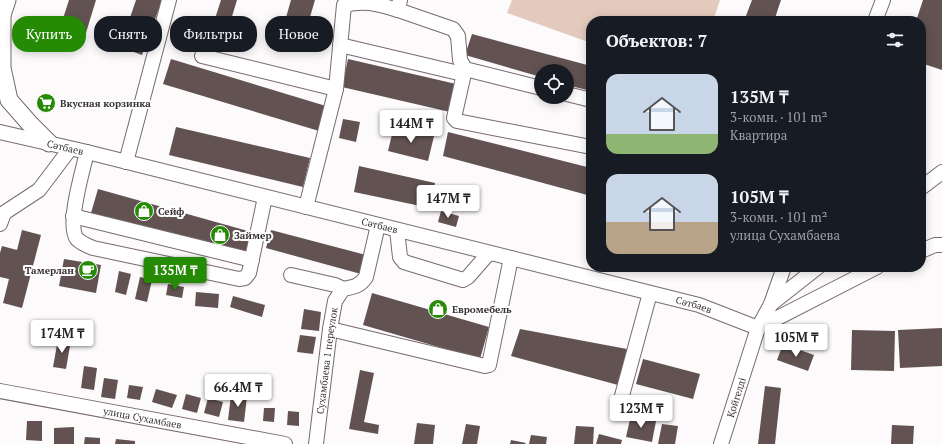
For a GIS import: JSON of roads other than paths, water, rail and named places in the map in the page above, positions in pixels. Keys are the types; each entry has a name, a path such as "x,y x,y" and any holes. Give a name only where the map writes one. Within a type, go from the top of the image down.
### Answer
{"main road":[{"path":"7,0 1,18 2,68 9,100 49,143"}],"street":[{"path":"126,162 169,0"},
{"path":"877,16 883,0"},
{"path":"306,207 336,89 340,45 340,3 369,2 399,5 453,29 458,36 460,60 464,72 454,118 457,121 586,146"},
{"path":"340,45 534,87"},
{"path":"202,56 336,89"},
{"path":"574,96 586,99"},
{"name":"Сәтбаев","path":"0,132 87,152 489,253 586,271"},
{"path":"0,224 4,213 39,190 70,149"},
{"path":"87,152 73,216 73,227 76,238 85,245 93,248 239,279 245,278 249,273 265,197"},
{"path":"926,184 942,172"},
{"path":"73,216 252,260"},
{"path":"292,275 335,285 343,289 356,287 366,277 378,225"},
{"path":"397,230 400,257 404,262 463,280 468,277 489,253"},
{"path":"926,249 936,245 942,245"},
{"path":"330,329 485,366 489,365 512,258"},
{"name":"Сәтбаев","path":"590,272 650,293 699,305 758,328"},
{"path":"771,304 782,272"},
{"path":"771,304 812,272"},
{"path":"758,328 867,272"},
{"name":"Сухамбаева 1 переулок","path":"316,444 330,329 335,301 343,289"},
{"path":"620,403 650,293"},
{"name":"Қойгелді","path":"721,444 758,328 771,304"},
{"name":"улица Сухамбаев","path":"0,391 285,444"}],"place":[{"name":"Вкусная корзинка","path":"46,103"},
{"name":"Сейф","path":"144,211"},
{"name":"Займер","path":"220,235"},
{"name":"Тамерлан","path":"88,270"},
{"name":"Евромебель","path":"438,309"}]}
